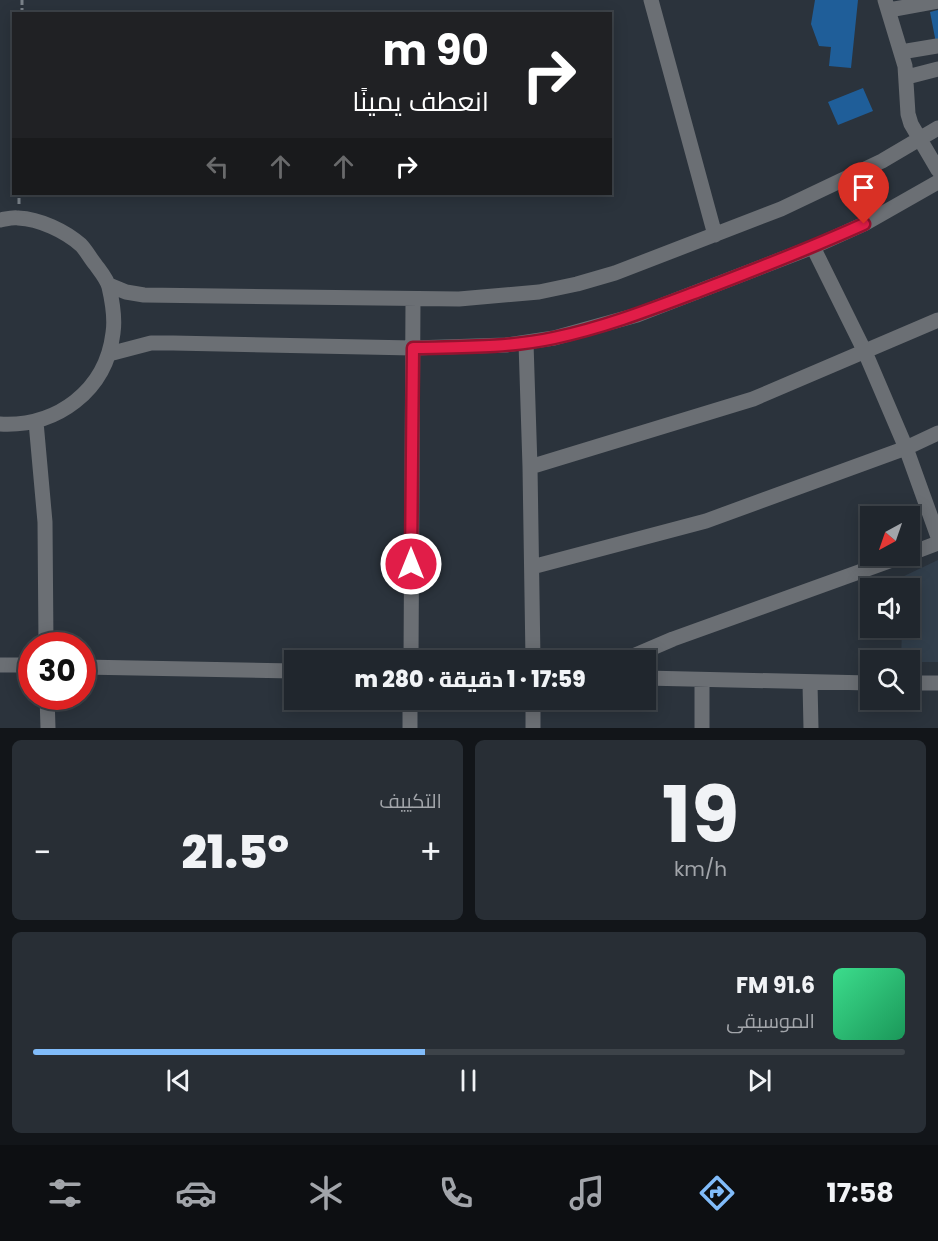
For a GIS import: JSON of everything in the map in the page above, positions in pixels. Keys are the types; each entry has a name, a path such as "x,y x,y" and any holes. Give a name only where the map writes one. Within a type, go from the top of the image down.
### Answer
{"street":[{"path":"651,0 715,235"},
{"path":"938,1 887,5 902,52 907,77 908,114 938,170"},
{"path":"902,52 936,46"},
{"path":"907,77 938,69"},
{"path":"109,285 144,296 413,300 499,297 539,292 615,273 781,209 882,161 938,128"},
{"path":"109,354 151,343 413,348 526,343 554,338 637,315 813,247 864,224 938,182"},
{"path":"0,219 18,218 52,226 81,246 109,285 114,331 109,354 98,378 81,398 60,412 36,422 16,425 0,424"},
{"path":"813,247 866,352 906,448 938,537"},
{"path":"411,650 413,300"},
{"path":"530,467 753,399 938,320"},
{"path":"526,343 533,650"},
{"path":"36,422 45,522 46,632"},
{"path":"532,567 706,521 906,448 938,433"},
{"path":"920,550 938,543"},
{"path":"647,650 877,566"},
{"path":"0,665 18,665"},
{"path":"96,666 284,671"},
{"path":"656,678 860,683"},
{"path":"702,680 702,728"},
{"path":"810,683 811,728"},
{"path":"920,683 938,683"},
{"path":"47,710 48,728"},
{"path":"410,710 410,728"},
{"path":"533,710 533,728"}],"shaded area":[{"path":"938,560 938,662 920,662 920,650 901,650 902,638 920,638 920,578 902,577"}],"building":[{"path":"815,0 858,0 851,68 829,66 831,47 819,46 811,24"},
{"path":"938,10 938,48 937,48 930,12"},
{"path":"863,88 873,111 838,125 828,102"}],"route":[{"path":"411,564 413,348 526,343 595,327 637,315 813,247 864,224"}]}
